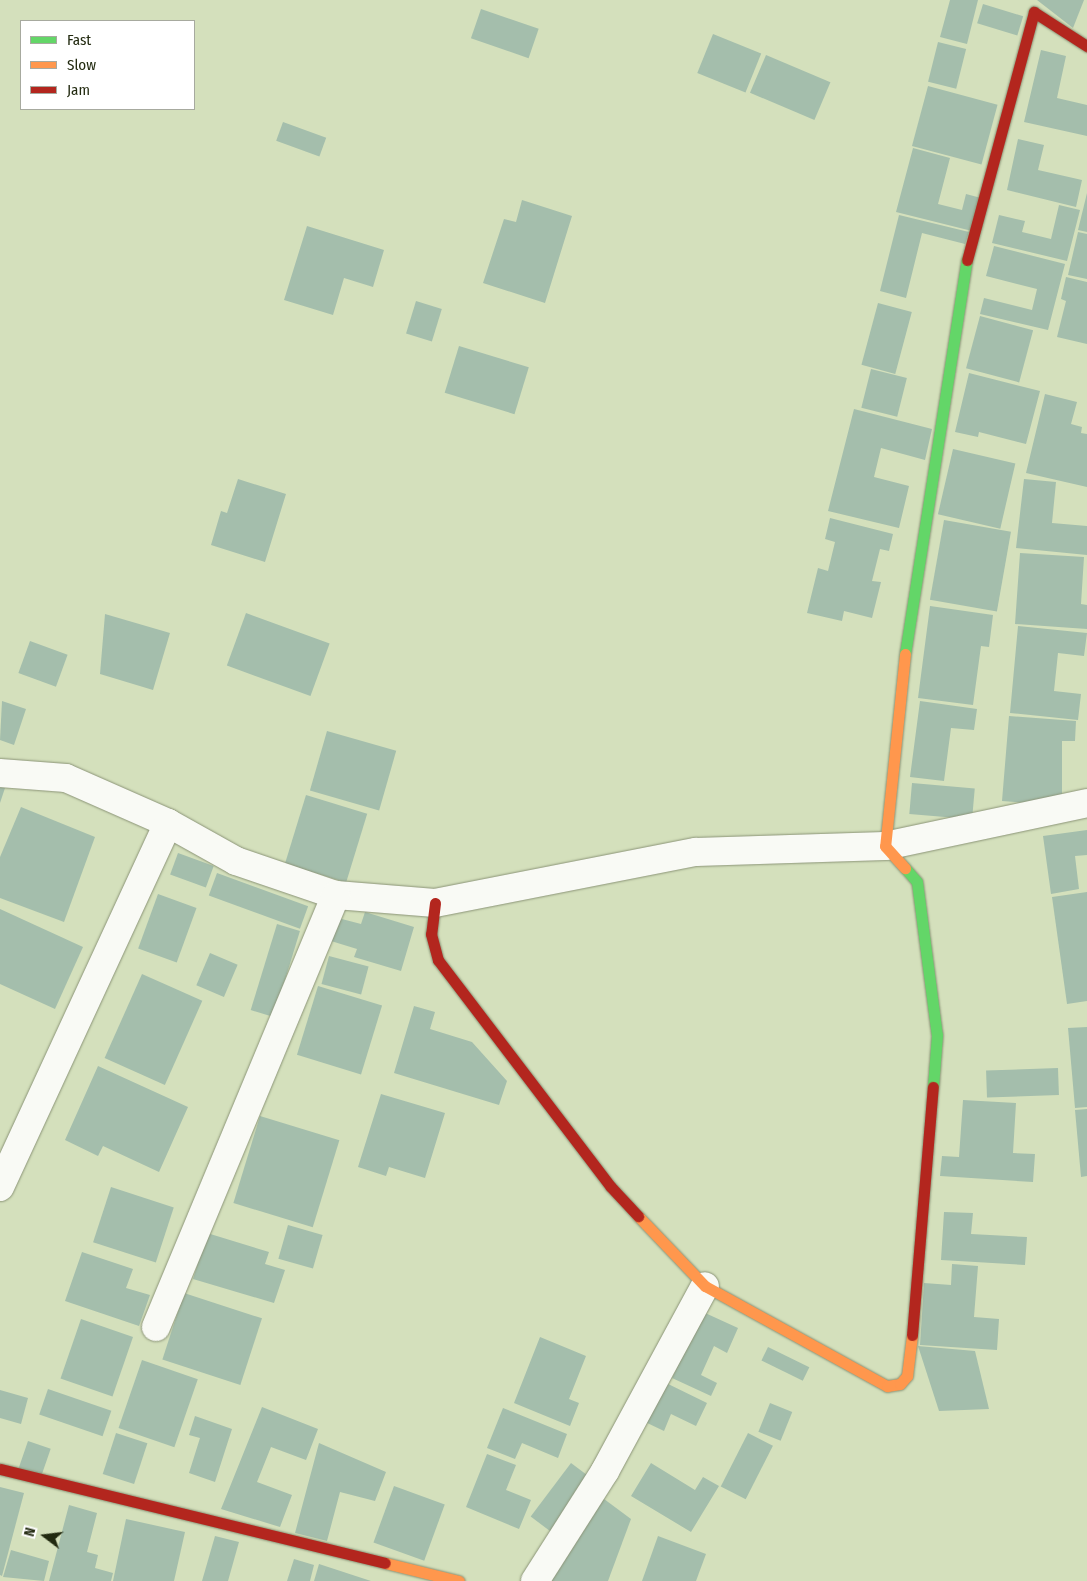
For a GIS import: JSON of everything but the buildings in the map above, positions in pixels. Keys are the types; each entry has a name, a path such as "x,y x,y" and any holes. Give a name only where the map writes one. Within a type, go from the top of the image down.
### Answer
{"street":[{"path":"435,903 431,934 438,960 611,1187 705,1286 887,1386 900,1384 907,1376 922,1242 937,1035 917,882 885,846 901,677 966,263 1034,12 1087,46"},
{"path":"0,773 66,778 168,823 236,861 336,895 435,903 696,852 885,846 1087,803"},
{"path":"0,1187 168,823"},
{"path":"156,1327 336,895"},
{"path":"535,1581 605,1471 705,1286"},
{"path":"0,1469 459,1581"}],"traffic: fast":[{"path":"905,654 967,260"},
{"path":"905,868 917,882 937,1035 933,1087"}],"traffic: slow":[{"path":"905,654 885,846 905,868"},
{"path":"638,1216 705,1286 887,1386 900,1384 907,1376 912,1335"},
{"path":"385,1563 459,1581"}],"traffic: jam":[{"path":"967,260 1034,12 1087,46"},
{"path":"435,903 431,934 438,960 611,1187 638,1216"},
{"path":"912,1335 933,1087"},
{"path":"0,1469 385,1563"}]}
